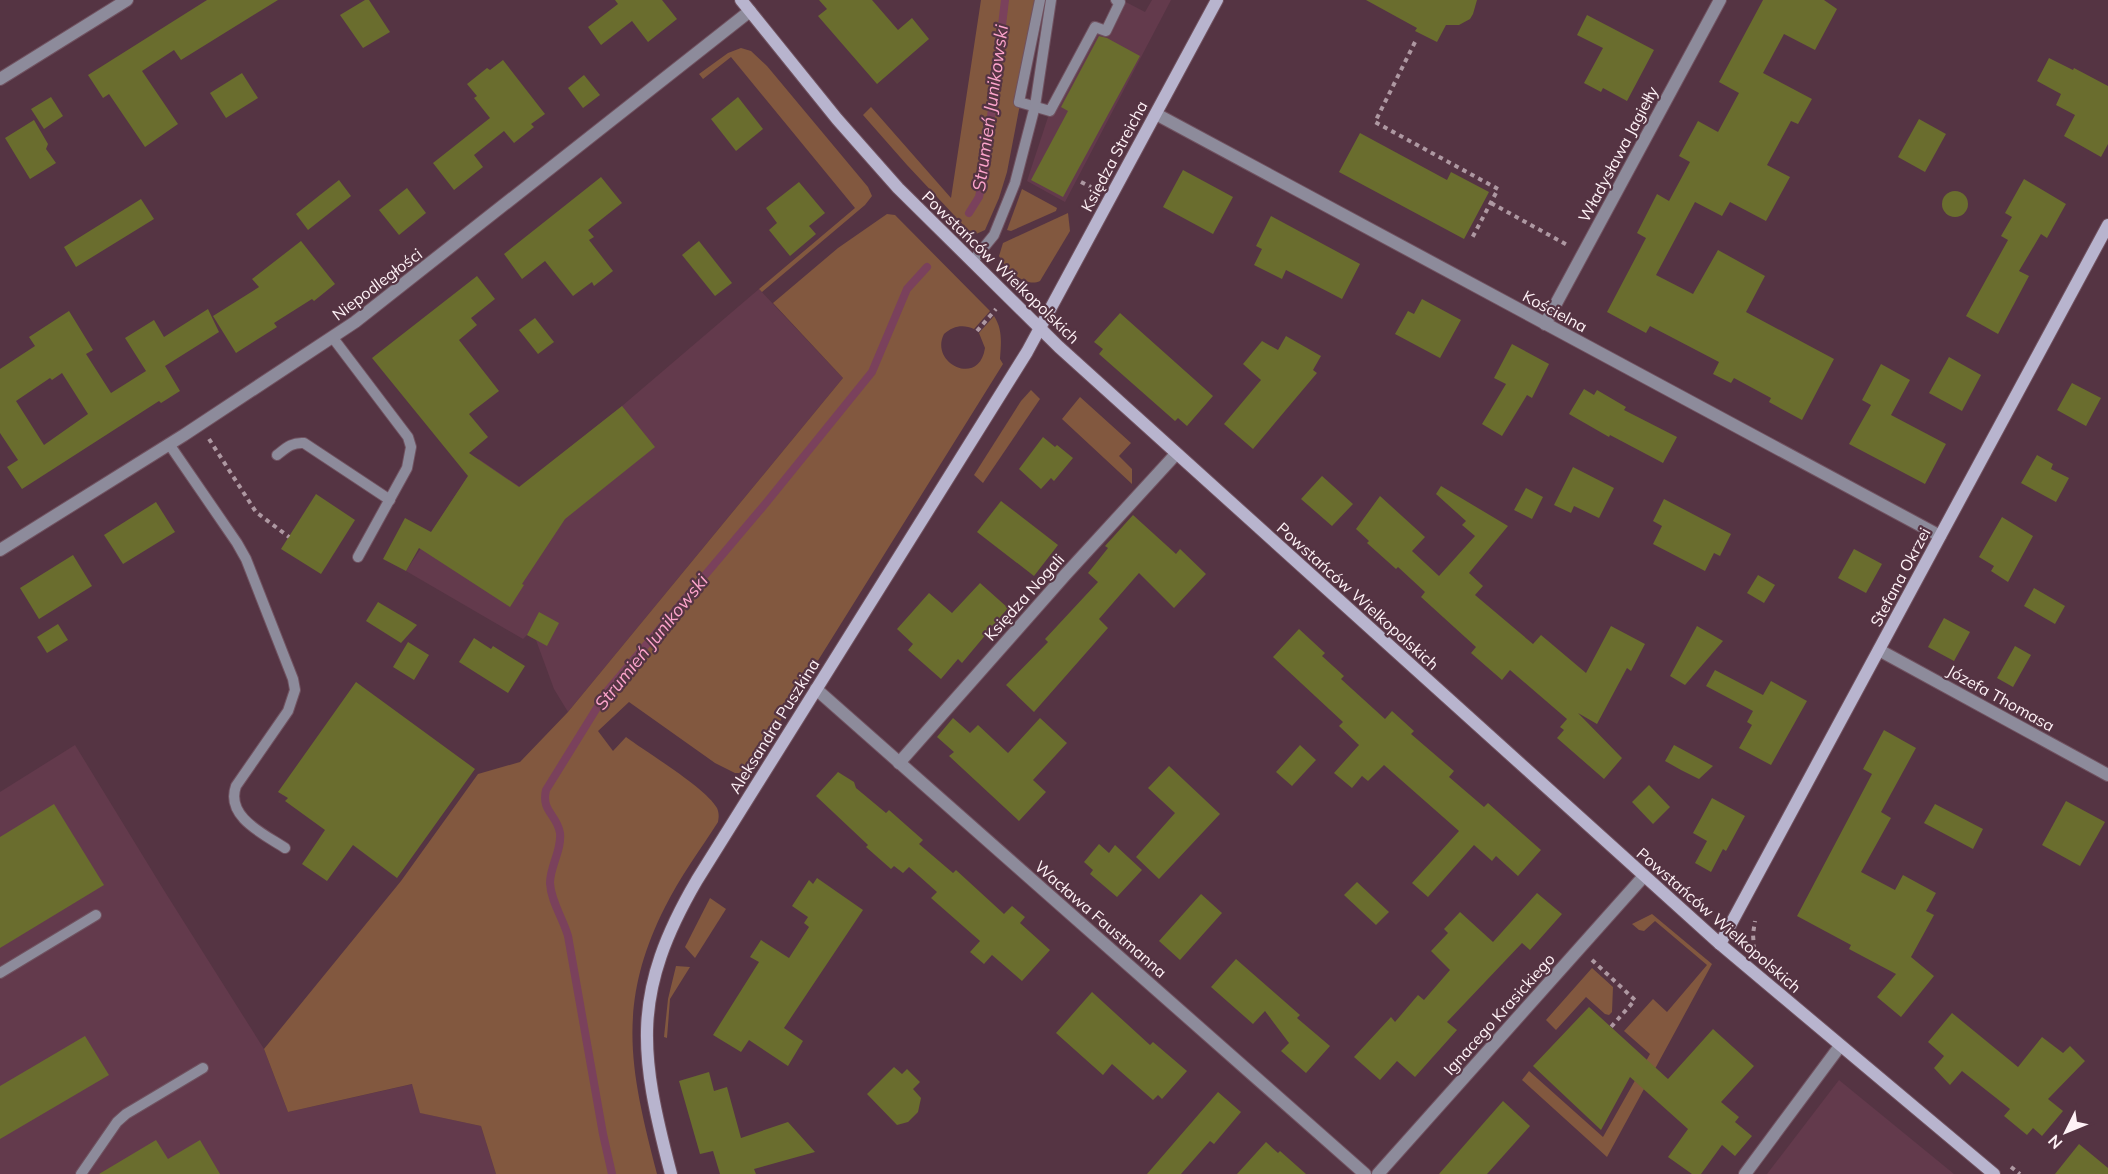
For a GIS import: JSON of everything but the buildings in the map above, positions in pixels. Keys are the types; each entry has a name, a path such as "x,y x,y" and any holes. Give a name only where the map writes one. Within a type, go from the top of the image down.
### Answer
{"street":[{"path":"0,79 127,0"},
{"name":"Powstańców Wielkopolskich","path":"741,0 898,188 1040,328 1176,454 1720,944 1994,1174"},
{"name":"Księdza Streicha","path":"1040,328 1217,0"},
{"name":"Władysława Jagiełły","path":"1545,324 1720,0"},
{"name":"Niepodległości","path":"0,550 333,338 387,298 750,11"},
{"name":"Kościelna","path":"1156,114 1940,536"},
{"name":"Stefana Okrzei","path":"1720,944 2108,225"},
{"name":"Aleksandra Puszkina","path":"671,1174 653,1102 647,1062 647,1015 656,969 668,935 685,901 1040,328"},
{"name":"Księdza Nogali","path":"899,763 1066,574 1176,454"},
{"name":"Józefa Thomasa","path":"1879,650 2108,775"},
{"name":"Wacława Faustmanna","path":"816,689 1365,1174"},
{"name":"Ignacego Krasickiego","path":"1378,1174 1644,876"},
{"path":"1745,1174 1840,1046"}],"lane":[{"path":"1040,0 1019,102 1050,111 1095,27 1106,31 1120,2 1116,0"},
{"path":"972,262 990,243 1015,183 1035,106 1051,0"},
{"path":"333,338 408,437 411,447 407,468 358,557"},
{"path":"277,454 296,442 304,443 390,500"},
{"path":"169,444 246,559 293,679 294,690 288,711 236,786 233,795 235,805 247,822 285,848"},
{"path":"0,973 96,915"},
{"path":"81,1174 117,1122 126,1114 203,1068"}],"path":[{"path":"1416,42 1375,122 1498,189 1471,240"},
{"path":"1081,182 1091,187"},
{"path":"1491,202 1570,246"},
{"path":"977,331 996,309"},
{"path":"209,438 256,512 289,537"},
{"path":"1591,960 1635,1000 1611,1027"}],"shaded area":[{"path":"981,0 1040,0 1007,172 985,230 976,234 968,230 863,115 871,107 951,198"},
{"path":"1113,0 1122,0 1145,12 1152,0 1171,0 1065,202 1027,181 1050,111 1095,27 1106,31"},
{"path":"741,48 751,51 767,66 868,187 872,196 865,205 762,292 759,289 855,208 731,57 703,79 699,74 728,53"},
{"path":"1022,189 1057,208 1056,211 1011,231 1007,230"},
{"path":"1068,213 1070,231 1040,281 1022,280 1006,266 999,256 1003,243"},
{"path":"887,214 895,215 990,311 974,329 958,327 944,334 941,345 943,354 949,362 965,369 974,367 981,360 985,348 979,333 994,316 1000,332 1000,359 1003,364 751,768 735,773 715,763 629,702 598,731 613,751 626,737 701,791 711,800 718,813 718,822 665,907 649,943 639,976 632,1040 640,1104 657,1174 496,1174 481,1126 420,1113 412,1084 288,1112 264,1049 401,881 478,774 520,762 568,712 843,378 773,303 838,248"},
{"path":"759,289 843,378 568,712 554,689 536,640 527,635 523,639 406,571 479,459 520,487 622,406"},
{"path":"1031,390 1040,399 983,483 974,475 1021,401"},
{"path":"1080,397 1131,443 1119,456 1132,469 1132,484 1062,419"},
{"path":"75,745 264,1049 288,1112 413,1084 421,1113 481,1126 496,1174 0,1174 0,792"},
{"path":"710,898 726,909 695,958 685,947"},
{"path":"1652,914 1712,964 1607,1157 1522,1080 1529,1071 1603,1137 1650,1054 1624,1031 1653,999 1667,1012 1707,965 1655,921 1644,931 1632,924"},
{"path":"676,966 690,967 670,999 667,1038 664,1037 668,999"},
{"path":"1592,968 1613,987 1612,1012 1609,1015 1605,1014 1586,997 1556,1030 1546,1020"},
{"path":"1839,1080 1954,1174 1767,1174"}],"waterway":[{"name":"Strumień Junikowski","path":"969,213 979,197 984,175 1005,0"},
{"name":"Strumień Junikowski","path":"612,1174 568,936 551,890 550,883 560,833 556,821 547,808 546,790 608,690 766,503 872,372 907,289 927,267"}]}
